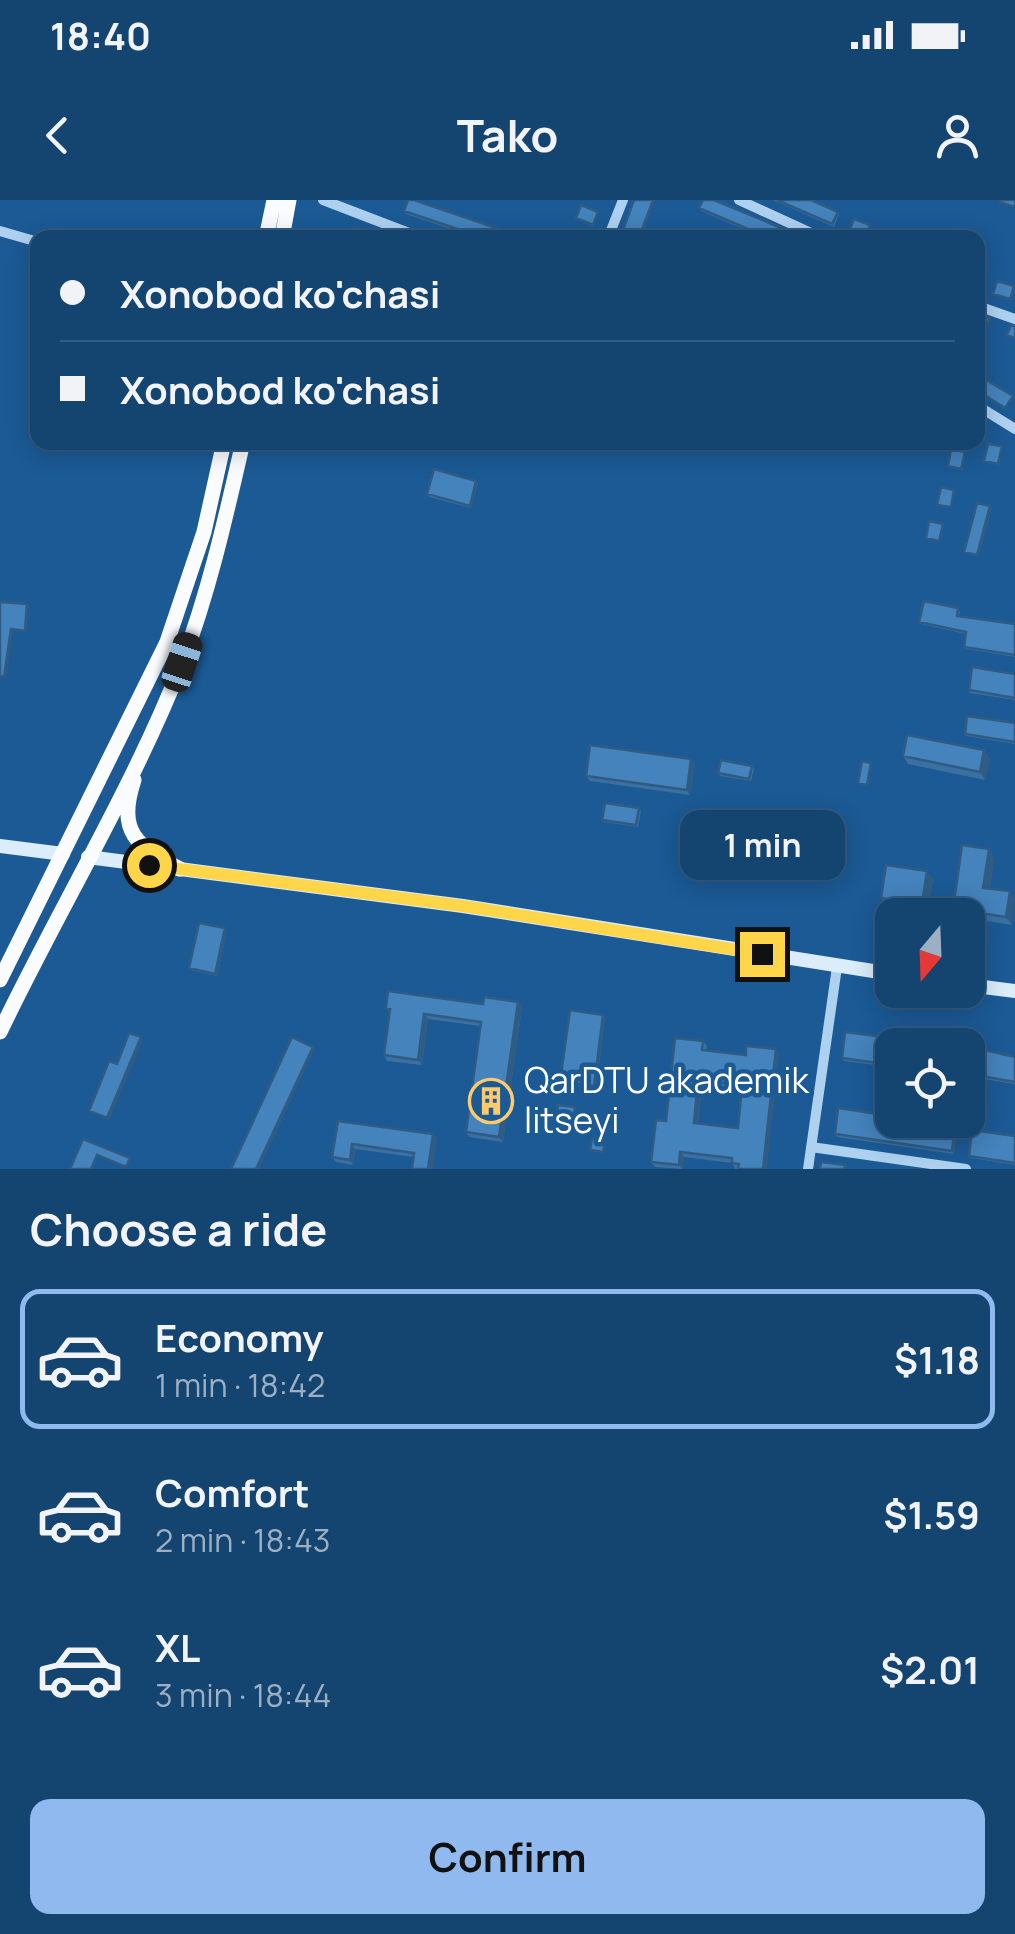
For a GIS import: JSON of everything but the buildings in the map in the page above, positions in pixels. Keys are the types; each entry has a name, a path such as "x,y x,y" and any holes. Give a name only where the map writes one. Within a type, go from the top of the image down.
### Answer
{"highway":[{"path":"268,230 274,200"},
{"path":"283,230 289,200"},
{"path":"0,980 167,642 204,532 222,450"},
{"path":"0,1032 150,731 188,645 221,539 241,450"},
{"path":"150,731 126,814 131,835 148,852 180,868"}],"main road":[{"path":"0,846 63,854"},
{"path":"88,857 463,906 875,972"},
{"path":"985,987 1015,991"}],"street":[{"path":"323,200 401,230"},
{"path":"611,230 623,200"},
{"path":"739,200 805,230"},
{"path":"0,232 30,240"},
{"path":"985,308 1015,319"},
{"path":"985,410 1015,429"},
{"path":"808,1169 837,967"},
{"path":"811,1147 966,1169"}],"place":[{"name":"QarDTU akademik litseyi","path":"491,1101"}],"route":[{"path":"149,865 463,906 762,954"}]}
